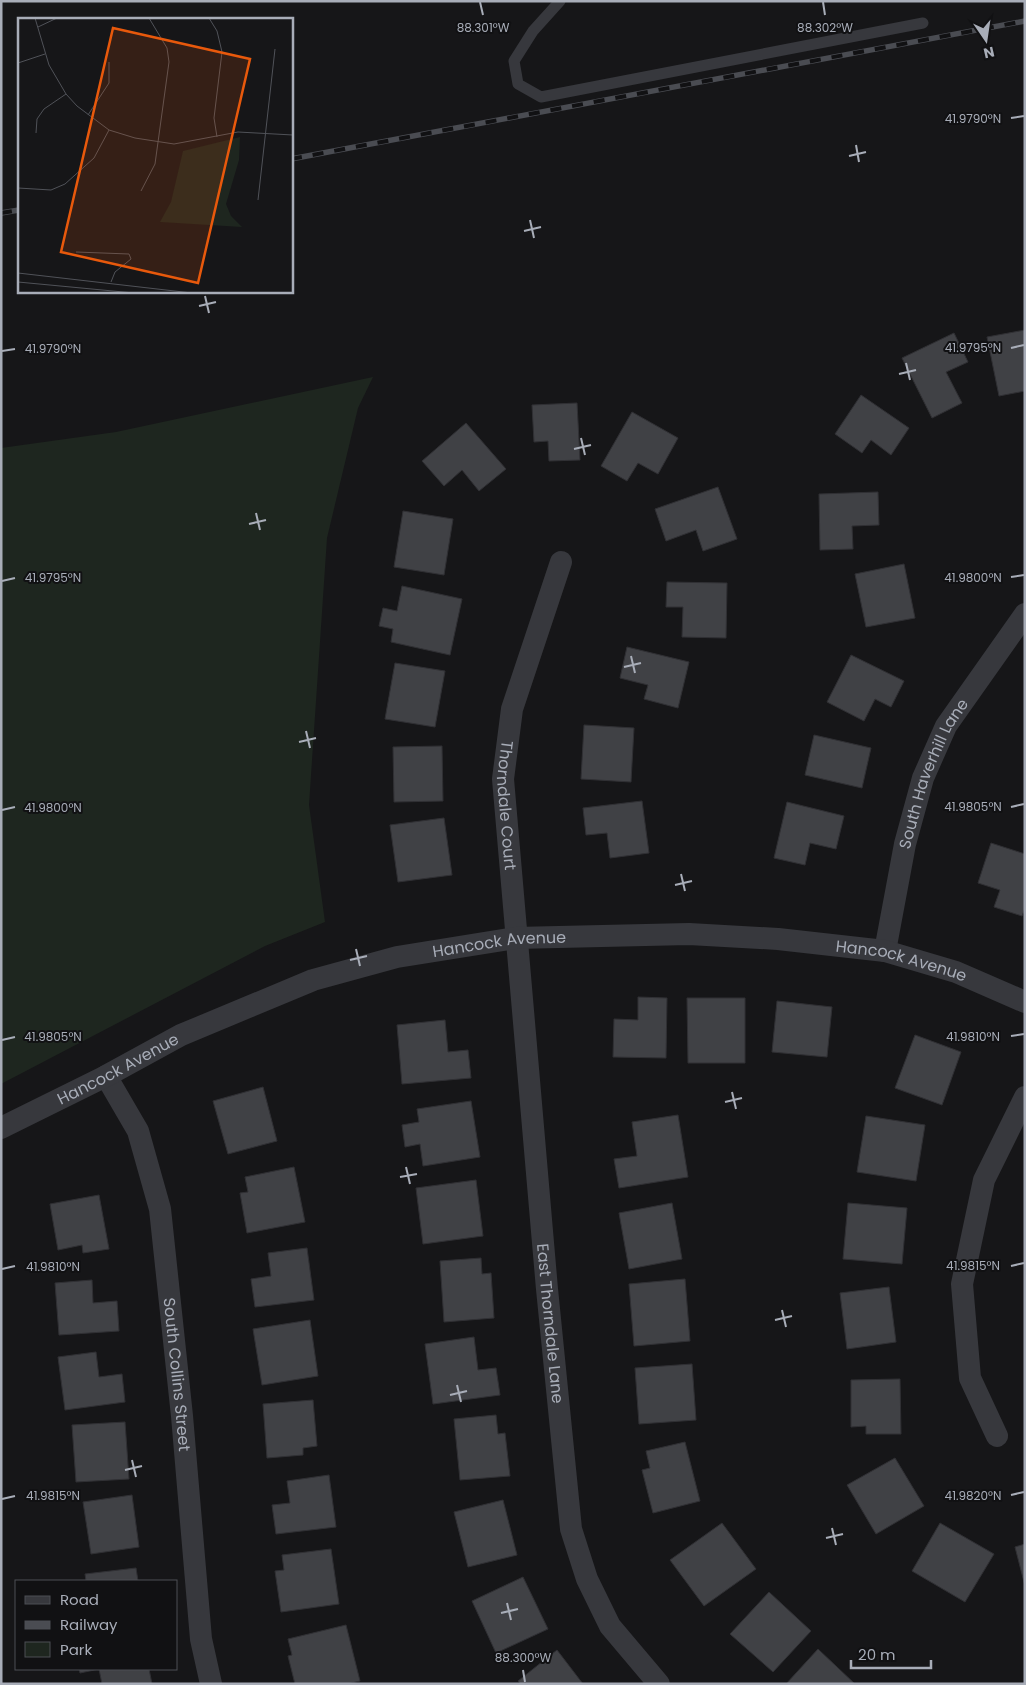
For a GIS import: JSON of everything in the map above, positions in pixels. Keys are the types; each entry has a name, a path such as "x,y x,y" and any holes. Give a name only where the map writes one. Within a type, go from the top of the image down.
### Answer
{"street":[{"name":"Thorndale Court","path":"515,938 503,779 512,709 561,562"},
{"name":"South Haverhill Lane","path":"885,951 904,844 923,778 946,726 1025,614"},
{"name":"Hancock Avenue","path":"1,1128 106,1076 181,1035 313,980 397,957 515,938 689,934 778,939 885,951 956,972 1025,1002"},
{"name":"East Thorndale Lane","path":"515,938 571,1529 587,1579 610,1626 659,1684"},
{"name":"South Collins Street","path":"106,1076 138,1131 160,1209 182,1416 201,1639 211,1684"},
{"path":"997,1436 970,1378 962,1284 984,1180 1025,1097"}],"lane":[{"path":"560,1 533,31 514,61 518,84 541,97 923,23"}],"green space":[{"path":"373,377 358,408 327,538 309,805 325,922 265,946 1,1084 1,448 116,432"}],"building":[{"path":"1025,330 1025,391 999,396 987,337"},
{"path":"954,333 968,362 946,372 962,403 932,418 902,358"},
{"path":"861,395 909,428 891,455 871,440 862,453 835,434"},
{"path":"577,403 580,460 549,461 548,441 534,442 532,405"},
{"path":"632,412 678,438 658,474 638,463 627,481 601,466"},
{"path":"466,423 506,469 479,491 462,470 444,486 422,461"},
{"path":"718,487 737,539 703,551 696,530 666,541 655,509"},
{"path":"878,492 879,525 852,526 853,549 820,550 819,494"},
{"path":"403,511 453,519 444,575 394,567"},
{"path":"904,564 915,618 866,627 855,574"},
{"path":"667,582 727,583 726,638 682,637 683,607 666,607"},
{"path":"402,586 462,599 450,655 391,642 393,629 379,626 383,608 397,611"},
{"path":"627,647 689,662 678,708 644,699 648,685 620,678"},
{"path":"851,655 904,681 891,707 875,699 864,721 827,702"},
{"path":"395,663 445,671 435,727 385,719"},
{"path":"584,725 634,728 631,782 581,779"},
{"path":"814,735 871,748 862,788 805,775"},
{"path":"442,746 443,801 394,802 393,747"},
{"path":"642,801 649,853 610,858 607,833 586,835 583,808"},
{"path":"787,802 844,816 836,849 810,843 805,865 774,858"},
{"path":"444,818 452,875 398,882 390,825"},
{"path":"991,843 1025,854 1025,908 1022,916 994,907 1000,890 978,883"},
{"path":"638,997 667,998 666,1058 613,1057 614,1019 638,1020"},
{"path":"687,998 745,998 745,1063 688,1063"},
{"path":"777,1001 832,1007 827,1057 772,1052"},
{"path":"445,1020 448,1052 468,1050 471,1078 402,1084 397,1025"},
{"path":"915,1035 961,1052 942,1105 895,1088"},
{"path":"263,1087 277,1141 228,1154 213,1101"},
{"path":"471,1101 480,1157 423,1166 420,1144 405,1147 402,1125 419,1122 417,1109"},
{"path":"678,1115 688,1177 619,1188 614,1159 637,1156 632,1122"},
{"path":"866,1116 925,1125 916,1181 857,1172"},
{"path":"294,1167 305,1222 247,1233 240,1193 248,1192 245,1177"},
{"path":"476,1180 483,1236 423,1244 416,1188"},
{"path":"99,1195 109,1249 83,1253 82,1245 58,1250 50,1204"},
{"path":"672,1203 682,1259 629,1269 619,1213"},
{"path":"848,1203 907,1208 902,1264 843,1259"},
{"path":"307,1248 314,1300 255,1307 251,1279 271,1276 268,1253"},
{"path":"481,1258 482,1274 491,1273 494,1318 444,1322 440,1261"},
{"path":"685,1279 690,1341 634,1346 629,1284"},
{"path":"92,1280 93,1303 117,1301 119,1331 59,1335 55,1283"},
{"path":"889,1287 896,1342 847,1349 840,1293"},
{"path":"310,1320 318,1376 262,1385 253,1329"},
{"path":"474,1337 478,1370 496,1368 500,1395 433,1404 425,1344"},
{"path":"96,1352 99,1377 122,1374 125,1402 65,1410 58,1357"},
{"path":"692,1364 696,1420 639,1424 635,1368"},
{"path":"900,1379 901,1434 866,1434 866,1426 851,1427 851,1380"},
{"path":"313,1400 317,1446 303,1448 303,1455 267,1458 263,1404"},
{"path":"496,1415 498,1434 505,1433 510,1476 460,1480 454,1419"},
{"path":"125,1422 129,1479 76,1482 72,1425"},
{"path":"685,1442 700,1501 653,1513 642,1470 650,1468 646,1451"},
{"path":"895,1458 924,1506 876,1534 847,1485"},
{"path":"329,1475 336,1527 276,1534 272,1505 290,1503 287,1481"},
{"path":"132,1495 139,1547 91,1554 83,1502"},
{"path":"503,1500 517,1555 468,1567 454,1512"},
{"path":"722,1523 756,1569 704,1606 670,1560"},
{"path":"940,1523 994,1554 965,1602 912,1571"},
{"path":"1025,1544 1025,1586 1015,1547"},
{"path":"331,1549 339,1604 281,1612 275,1571 284,1570 282,1555"},
{"path":"136,1568 138,1580 86,1580 85,1574"},
{"path":"523,1577 548,1629 496,1653 472,1601"},
{"path":"769,1592 811,1631 773,1672 730,1634"},
{"path":"346,1625 360,1681 347,1684 295,1684 288,1656 292,1655 288,1639"},
{"path":"818,1649 855,1684 786,1684"},
{"path":"557,1650 583,1684 521,1684 518,1681"},
{"path":"79,1670 94,1670 80,1673"},
{"path":"99,1670 149,1670 152,1684 102,1684"}],"railway":[{"path":"292,159 1025,21"},
{"path":"1,213 18,210"}]}
